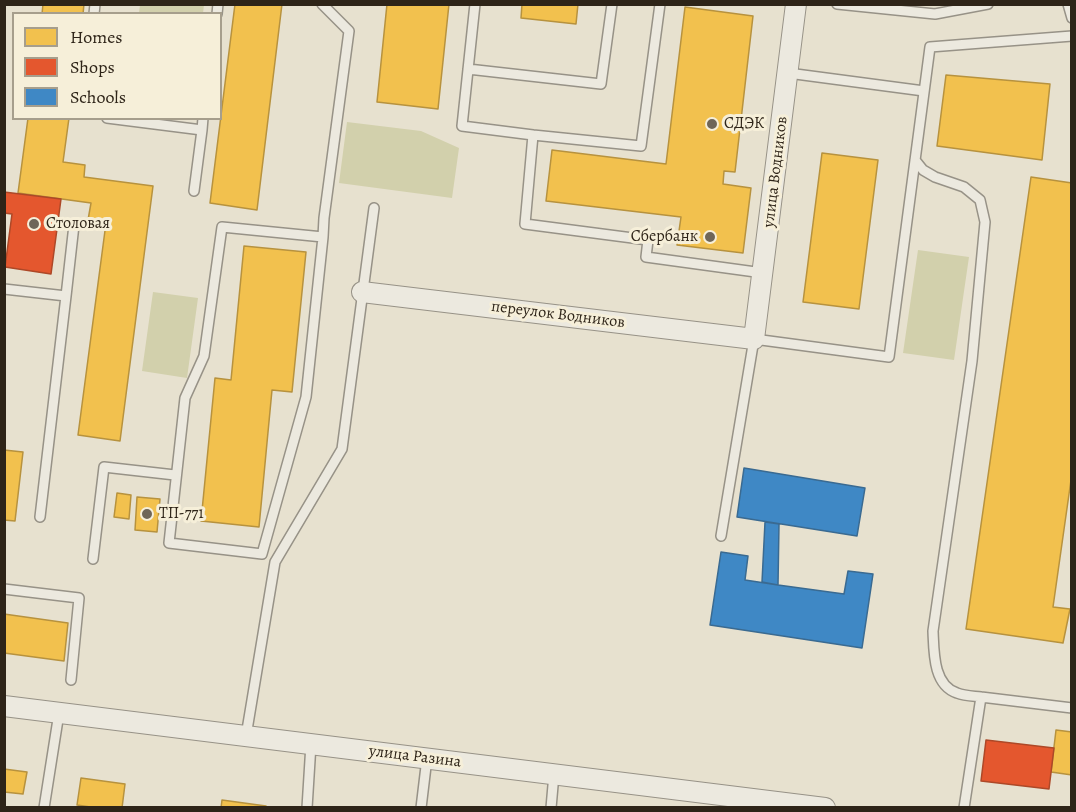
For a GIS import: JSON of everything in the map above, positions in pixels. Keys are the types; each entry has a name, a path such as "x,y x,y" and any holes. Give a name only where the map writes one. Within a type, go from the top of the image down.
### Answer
{"street":[{"name":"улица Водников","path":"754,339 796,4"},
{"name":"переулок Водников","path":"362,292 754,339"},
{"name":"улица Разина","path":"4,706 554,774 703,800 816,807"}],"lane":[{"path":"262,554 306,397 349,31 322,4"},
{"path":"475,4 462,126 641,146 660,4"},
{"path":"468,69 601,84 612,4"},
{"path":"837,4 935,15 988,4"},
{"path":"1068,4 1071,18"},
{"path":"721,536 754,339 889,357 930,47 1071,36"},
{"path":"788,73 924,91"},
{"path":"125,120 202,129"},
{"path":"194,191 203,120"},
{"path":"533,135 525,224 648,240 646,258 763,273"},
{"path":"915,160 923,170 935,177 964,187 980,200 985,222 972,362 933,631 936,668 947,686 955,692 1071,708"},
{"path":"246,736 275,562 342,449 374,208"},
{"path":"40,517 74,225"},
{"path":"275,562 262,554 169,543 184,398 204,356 222,227 323,237"},
{"path":"4,289 66,296"},
{"path":"93,559 104,468 175,475"},
{"path":"4,589 79,598 71,680"},
{"path":"964,807 981,697"},
{"path":"44,807 58,713"},
{"path":"307,807 311,744"},
{"path":"421,807 427,758"},
{"path":"551,807 554,774"}],"shaded area":[{"path":"140,4 204,5 203,12 139,12"},
{"path":"347,122 421,131 459,148 452,198 339,183"},
{"path":"918,250 969,257 954,360 903,353"},
{"path":"153,292 198,298 187,378 142,371"}],"building: Homes":[{"path":"43,4 84,4 83,12 42,12"},
{"path":"235,4 282,4 257,210 210,203"},
{"path":"387,4 449,4 438,109 377,102"},
{"path":"522,4 578,4 576,24 521,18"},
{"path":"685,7 753,16 735,172 724,171 723,184 751,188 743,253 677,245 681,217 546,201 552,150 666,164"},
{"path":"946,75 1050,84 1042,160 937,146"},
{"path":"28,120 69,120 63,162 85,165 84,177 153,186 120,441 78,435 106,223 88,220 91,203 18,193"},
{"path":"822,153 878,160 859,309 803,302"},
{"path":"1031,177 1072,183 1072,473 1053,607 1070,609 1063,643 966,629"},
{"path":"244,246 306,252 292,392 272,390 259,527 201,521 215,378 231,380"},
{"path":"4,450 23,452 15,521 4,520"},
{"path":"117,493 131,495 129,519 114,517"},
{"name":"ТП-771","path":"137,497 160,499 157,532 135,530"},
{"path":"4,614 68,623 64,661 4,653"},
{"path":"1056,730 1072,732 1072,775 1051,772"},
{"path":"4,769 27,772 23,794 4,792"},
{"path":"81,778 125,784 122,808 77,805"},
{"path":"222,800 266,806 265,808 221,808"}],"building: Shops":[{"name":"Столовая","path":"4,192 61,199 51,274 5,267 12,214 4,213"},
{"path":"986,740 1054,748 1049,789 981,781"}],"building: Schools":[{"path":"744,468 865,488 857,536 737,517"},
{"path":"765,522 779,524 778,585 762,582"},
{"path":"721,552 748,556 745,580 778,585 844,594 848,571 873,574 862,648 710,625"}],"place":[{"name":"СДЭК","path":"712,124"},
{"name":"Столовая","path":"34,224"},
{"name":"Сбербанк","path":"710,237"},
{"name":"ТП-771","path":"147,514"}]}
